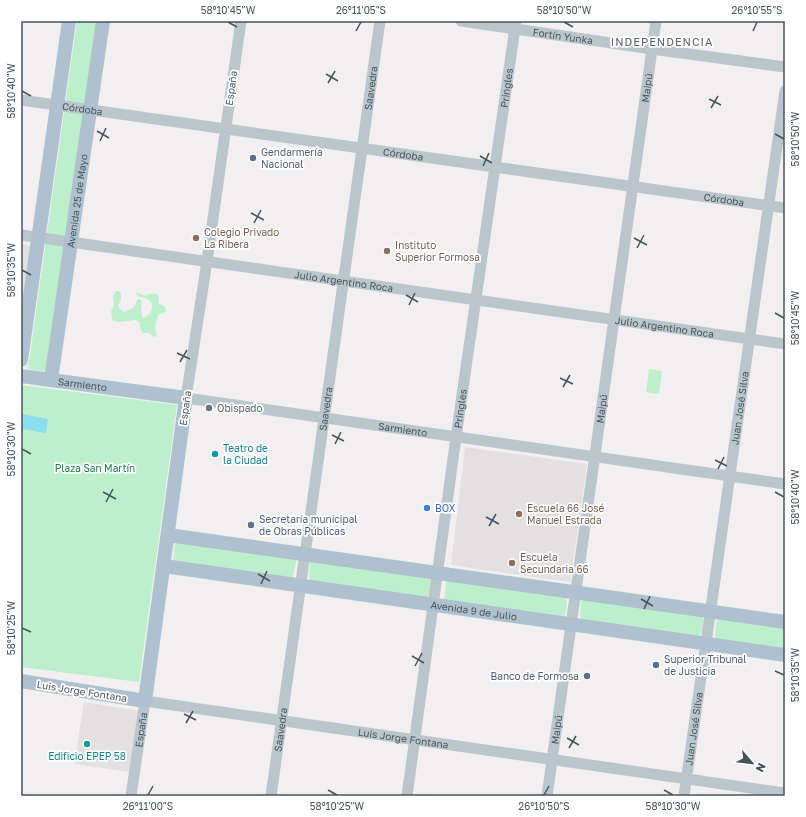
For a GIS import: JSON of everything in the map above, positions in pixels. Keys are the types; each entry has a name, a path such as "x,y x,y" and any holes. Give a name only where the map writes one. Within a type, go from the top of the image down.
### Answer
{"main road":[{"path":"21,360 69,21"},
{"name":"Avenida 25 de Mayo","path":"51,380 103,21"},
{"name":"Sarmiento","path":"21,376 186,398"},
{"name":"España","path":"145,701 186,398"},
{"path":"168,535 785,622"},
{"name":"Avenida 9 de Julio","path":"164,566 571,623 785,655"},
{"name":"Luis Jorge Fontana","path":"21,681 145,701"}],"street":[{"name":"España","path":"186,398 241,21"},
{"name":"Saavedra","path":"271,796 380,21"},
{"name":"Fortín Yunka","path":"461,21 516,25 652,49 785,67"},
{"name":"Maipú","path":"547,796 656,21"},
{"name":"Pringles","path":"407,796 456,437 516,25"},
{"name":"Juan José Silva","path":"684,796 785,91"},
{"name":"Córdoba","path":"21,100 785,208"},
{"name":"Julio Argentino Roca","path":"21,235 785,344"},
{"name":"Sarmiento","path":"186,398 785,484"},
{"name":"España","path":"131,796 145,701"},
{"name":"Luis Jorge Fontana","path":"145,701 785,793"}],"shaded area":[{"path":"21,244 31,246 21,311"},
{"name":"Escuela 66 José Manuel Estrada","path":"465,447 587,464 570,582 451,565"},
{"name":"Edificio EPEP 58","path":"84,702 140,711 130,772 74,764"}],"green space":[{"path":"77,21 96,21 47,372 28,369"},
{"path":"116,291 119,291 121,295 121,300 118,305 119,308 124,312 133,308 138,299 141,300 141,313 143,318 149,314 152,305 149,300 138,296 136,293 145,296 154,293 159,296 158,303 164,306 166,311 159,314 155,325 157,336 154,337 149,333 143,333 139,322 136,320 118,322 112,320 111,311 114,306 113,297"},
{"path":"649,369 662,371 659,394 646,392"},
{"name":"Plaza San Martín","path":"21,385 177,405 139,682 21,667"},
{"path":"177,540 296,559 292,580 173,561 175,544"},
{"path":"313,560 431,578 430,592 427,599 309,581 310,563"},
{"path":"448,579 567,598 565,614 563,619 444,601 446,583"},
{"path":"584,599 703,617 701,634 699,639 580,620 581,602"},
{"path":"719,619 785,626 785,652 715,640 716,622"}],"water":[{"path":"21,414 48,419 46,433 21,429"}],"place":[{"name":"Gendarmería Nacional","path":"253,158"},
{"name":"Colegio Privado La Ribera","path":"196,238"},
{"name":"Instituto Superior Formosa","path":"387,251"},
{"name":"Obispado","path":"209,408"},
{"name":"Teatro de la Ciudad","path":"215,454"},
{"name":"BOX","path":"427,508"},
{"name":"Escuela 66 José Manuel Estrada","path":"519,514"},
{"name":"Secretaría municipal de Obras Públicas","path":"251,525"},
{"name":"Escuela Secundaria 66","path":"512,563"},
{"name":"Superior Tribunal de Justicia","path":"656,665"},
{"name":"Banco de Formosa","path":"587,676"},
{"name":"Edificio EPEP 58","path":"87,744"}],"district":[{"name":"INDEPENDENCIA","path":"662,41"}]}
